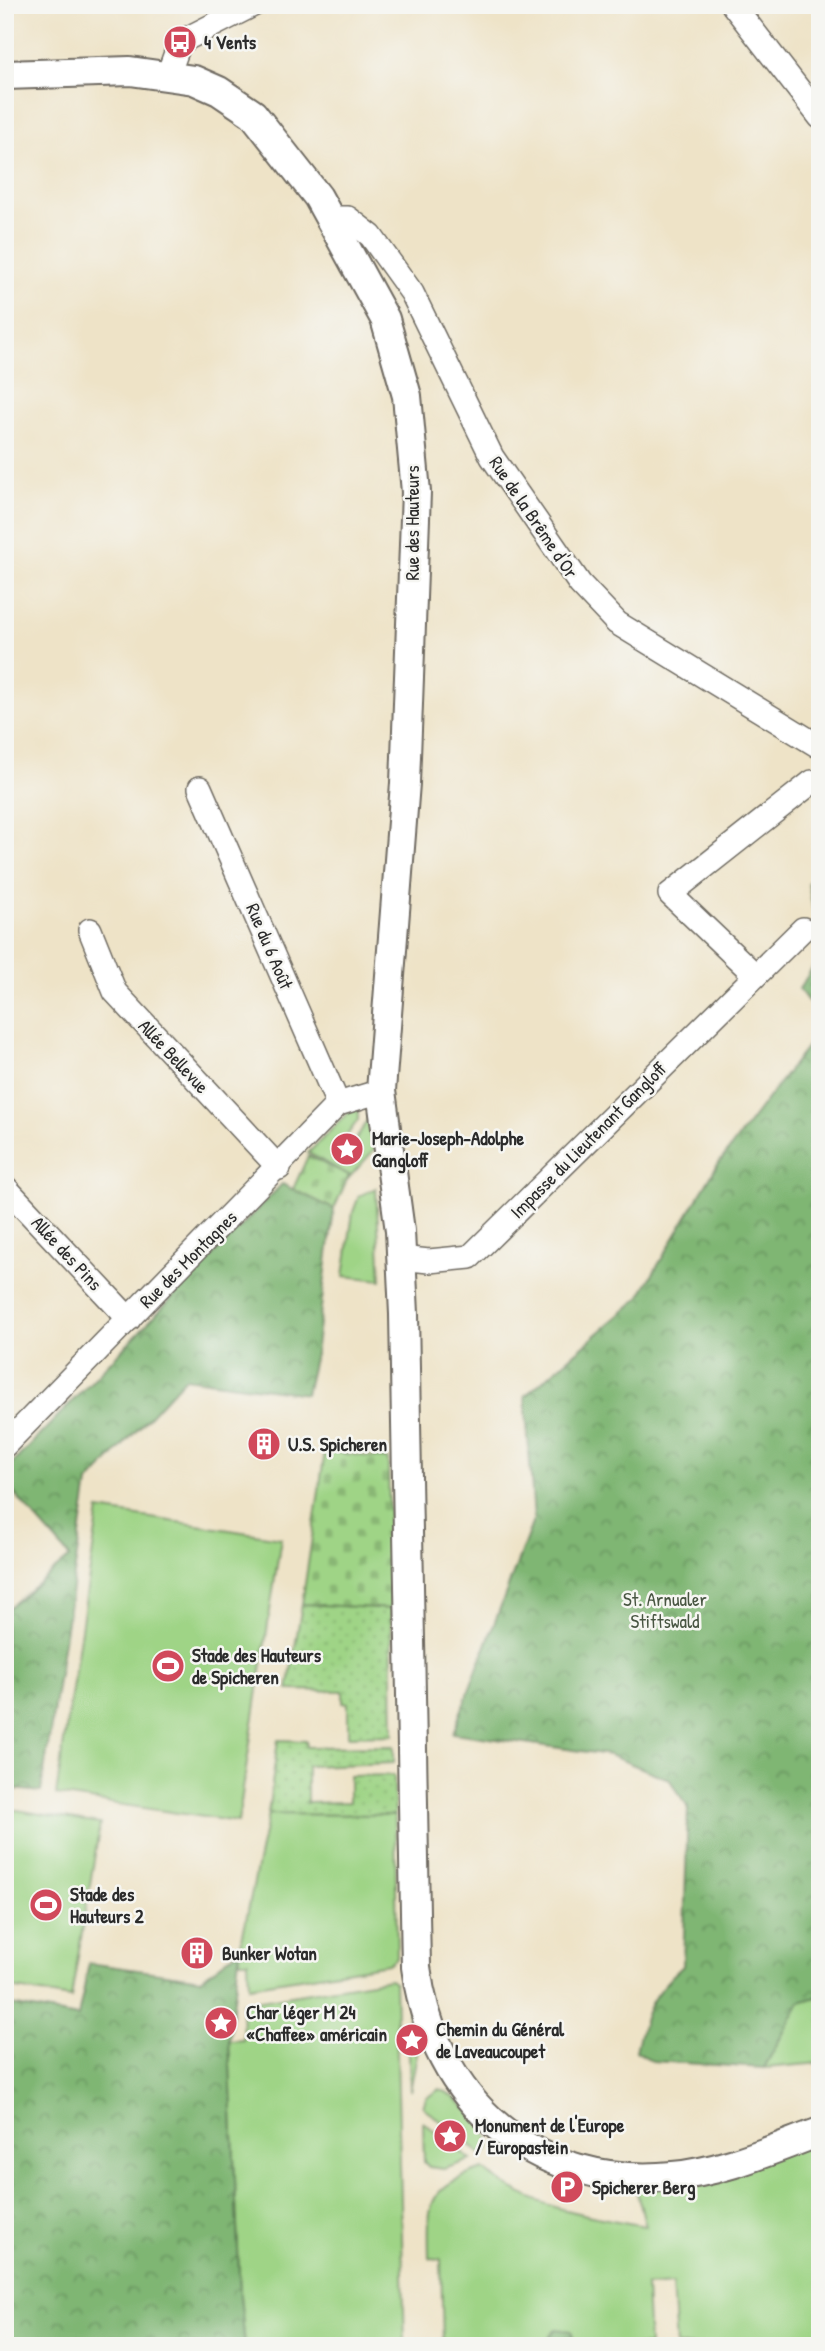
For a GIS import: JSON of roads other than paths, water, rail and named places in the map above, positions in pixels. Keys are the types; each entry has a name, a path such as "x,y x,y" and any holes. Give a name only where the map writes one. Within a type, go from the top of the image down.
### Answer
{"street":[{"path":"168,75 180,41 253,5"},
{"path":"733,5 820,117"},
{"name":"Rue des Hauteurs","path":"5,75 130,71 168,75 194,80 219,91 253,114 318,197 330,218 385,319 407,396 416,492 405,783 381,1091 400,1245 416,1967 426,2023 440,2058 477,2106 513,2140 573,2168 602,2176 633,2178 686,2174 710,2169 820,2132"},
{"name":"Rue de la Brême d'Or","path":"330,218 348,218 371,236 412,293 492,457 580,584 617,623 820,747"},
{"path":"755,975 670,894 812,782"},
{"name":"Rue du 6 Août","path":"200,788 338,1104"},
{"name":"Impasse du Lieutenant Gangloff","path":"400,1245 429,1261 470,1257 803,929"},
{"name":"Allée Bellevue","path":"90,930 115,992 279,1168"},
{"path":"338,1104 381,1091"},
{"name":"Rue des Montagnes","path":"5,1445 279,1168 338,1104"},
{"name":"Allée des Pins","path":"5,1186 129,1320"}],"place":[{"name":"4 Vents","path":"180,42"},
{"name":"Marie-Joseph-Adolphe Gangloff","path":"347,1149"},
{"name":"U.S. Spicheren","path":"264,1444"},
{"name":"Stade des Hauteurs de Spicheren","path":"168,1666"},
{"name":"Stade des Hauteurs 2","path":"46,1905"},
{"name":"Bunker Wotan","path":"197,1953"},
{"name":"Char léger M 24 «Chaffee» américain","path":"221,2023"},
{"name":"Chemin du Général de Laveaucoupet","path":"412,2040"},
{"name":"Monument de l'Europe / Europastein","path":"450,2136"},
{"name":"Spicherer Berg","path":"567,2187"}],"park label":[{"name":"St. Arnualer Stiftswald","path":"665,1610"}]}
